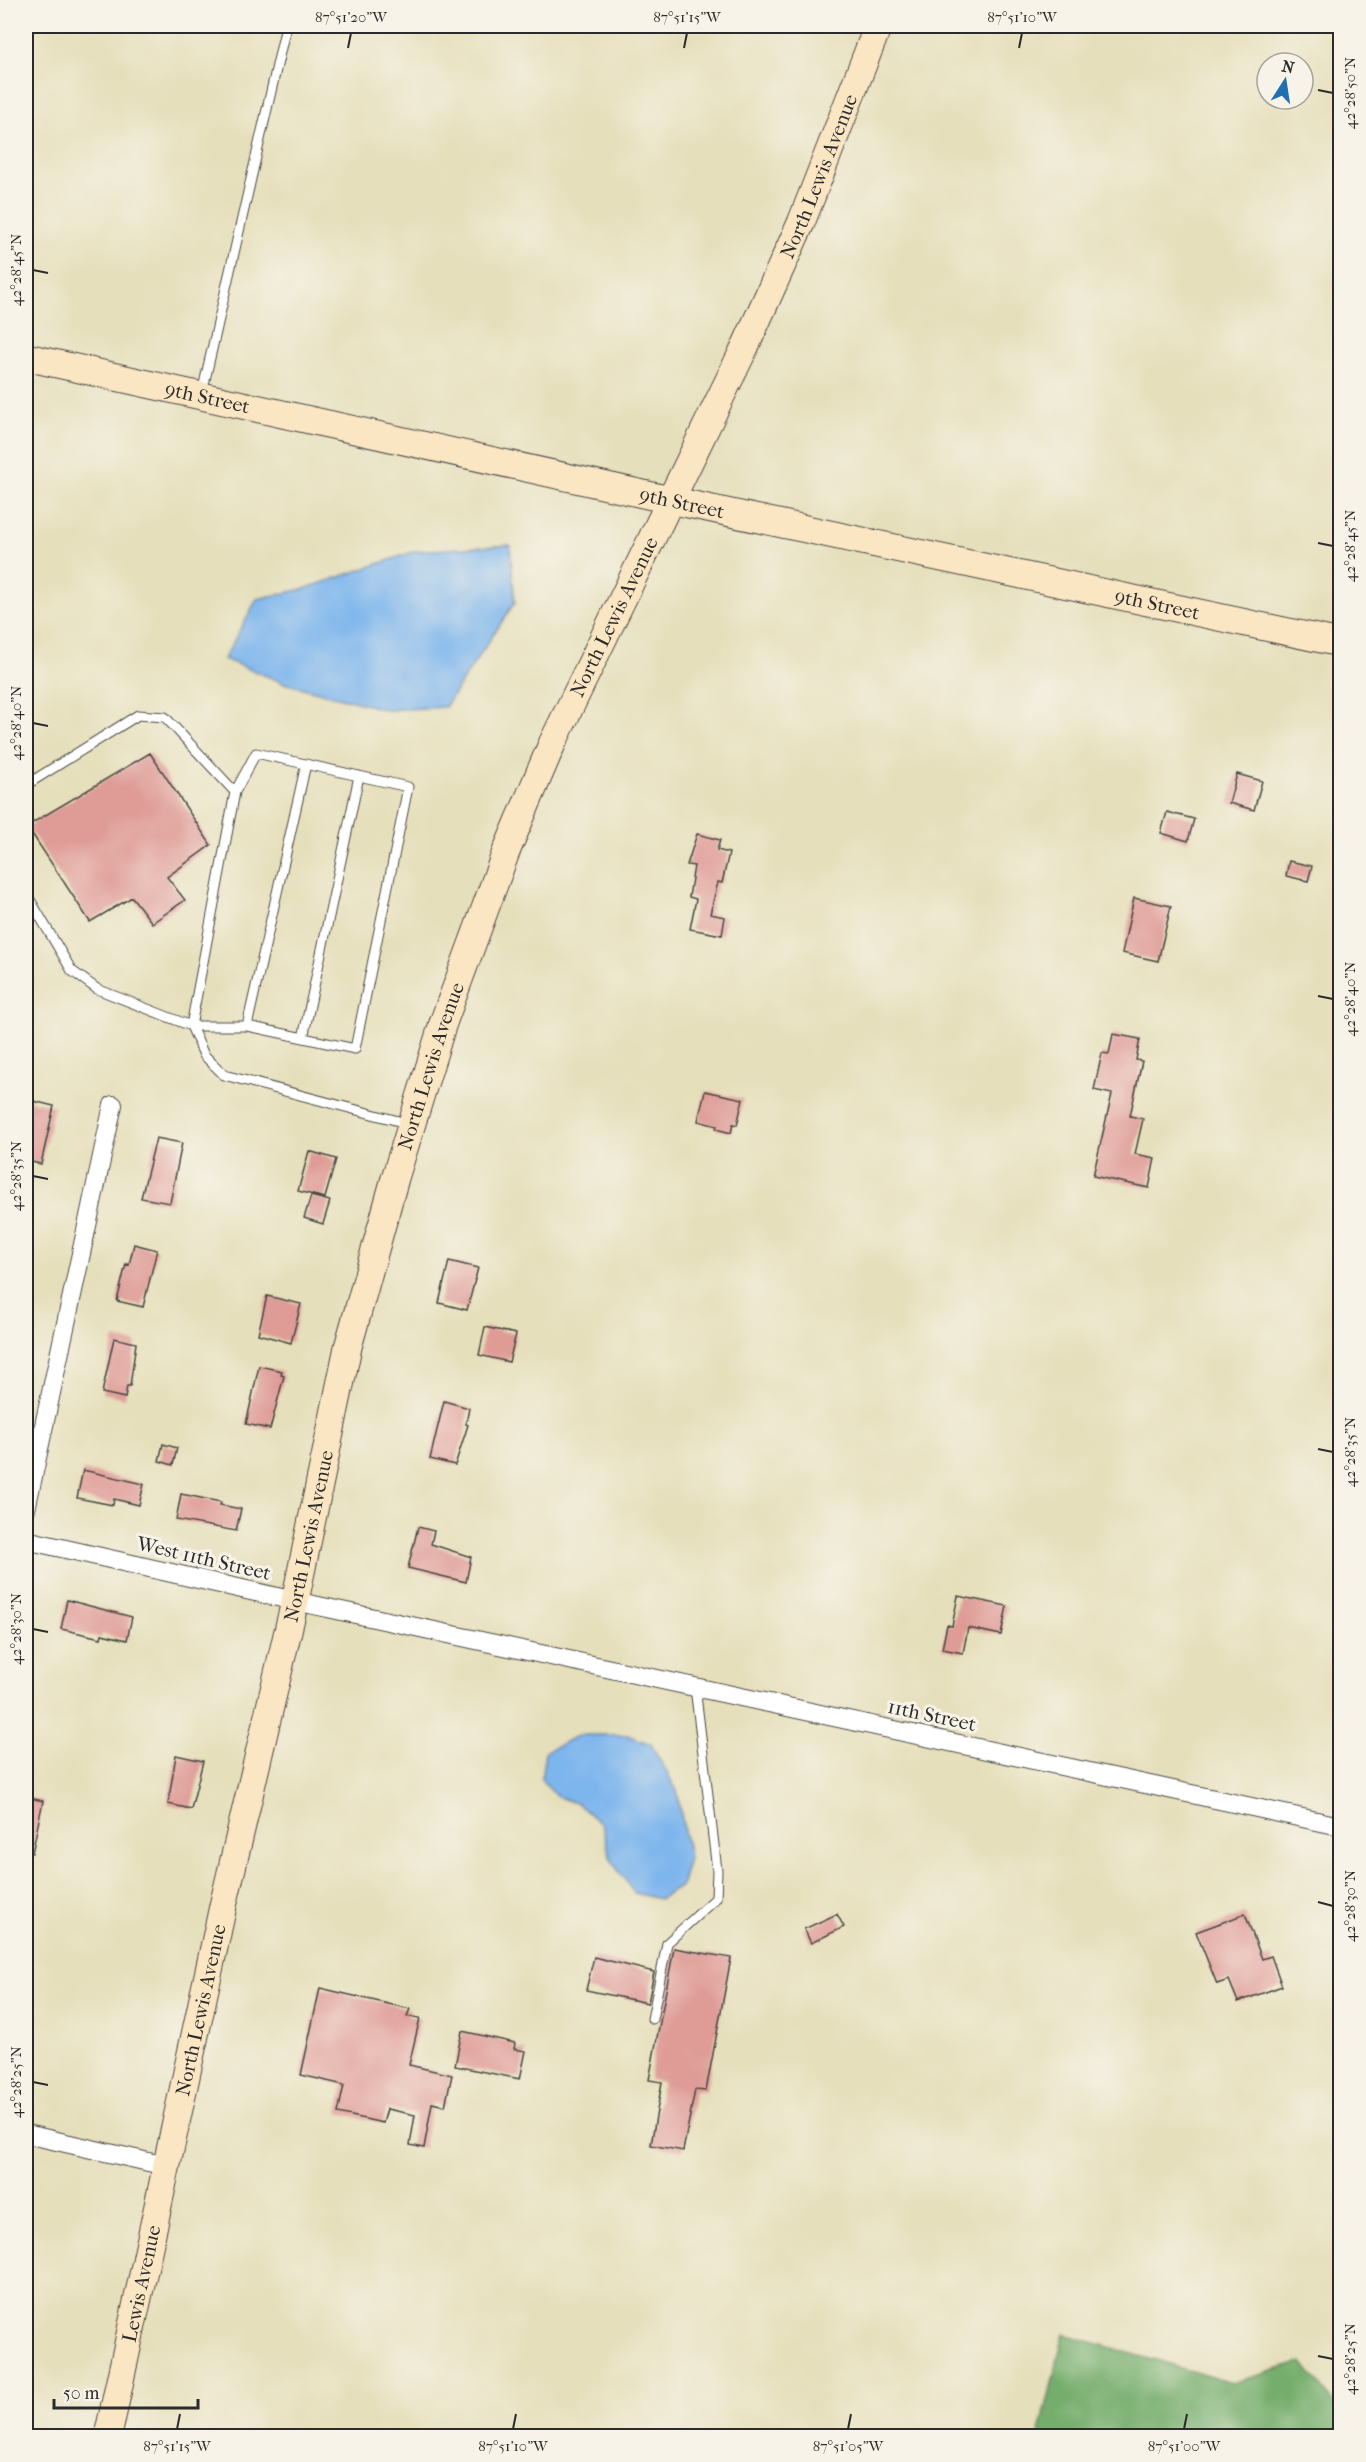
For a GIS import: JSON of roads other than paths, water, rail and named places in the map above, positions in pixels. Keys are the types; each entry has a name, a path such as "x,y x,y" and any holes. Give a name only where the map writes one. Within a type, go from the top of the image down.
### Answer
{"main road":[{"name":"North Lewis Avenue","path":"166,2166 223,1906 295,1601 348,1347 443,1023 506,852 552,744 745,347 801,223 878,26"},
{"name":"9th Street","path":"26,357 670,500 1341,643"},
{"name":"Lewis Avenue","path":"108,2436 166,2166"}],"street":[{"path":"26,1509 112,1106"},
{"name":"West 11th Street","path":"26,1540 514,1648"},
{"name":"11th Street","path":"514,1648 1341,1826"},
{"path":"26,2134 166,2166"}],"lane":[{"path":"201,396 286,26"},
{"path":"26,785 138,716 165,717 235,792"},
{"path":"26,893 72,970 97,989 191,1026 247,1026 355,1049 408,787 256,753 235,792 191,1026 204,1055 224,1075 412,1124"},
{"path":"247,1026 306,764"},
{"path":"303,1038 359,776"},
{"path":"652,2019 667,1943 716,1898 717,1870 695,1687"}],"water":[{"path":"510,545 515,602 445,707 387,710 284,683 224,659 257,599 304,589 416,551"},
{"path":"579,1735 627,1735 651,1744 677,1791 689,1858 681,1886 660,1899 634,1893 611,1860 602,1825 578,1804 556,1796 541,1779 545,1752"}]}
